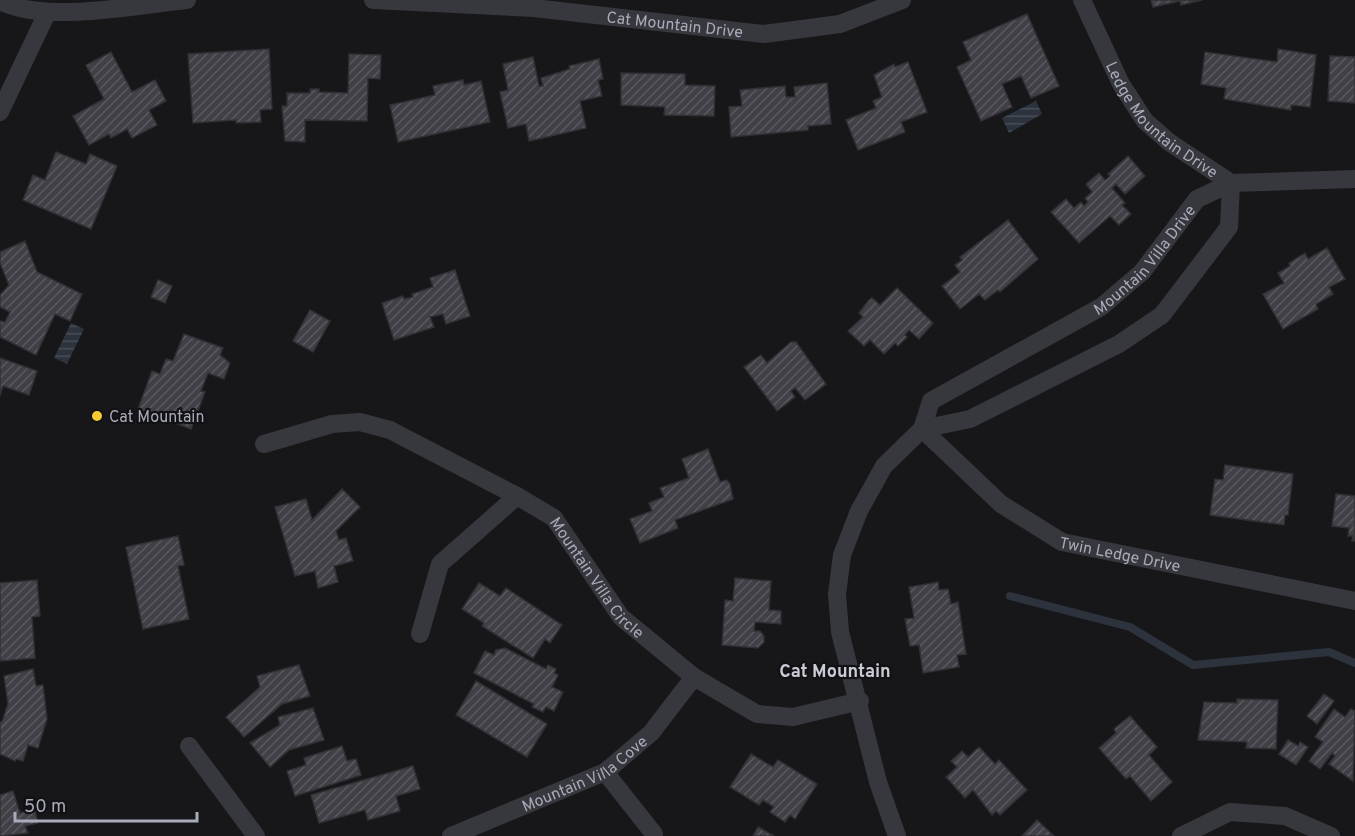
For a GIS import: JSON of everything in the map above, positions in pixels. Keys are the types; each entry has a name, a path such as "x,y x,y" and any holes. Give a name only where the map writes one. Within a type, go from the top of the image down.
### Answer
{"street":[{"path":"0,1 10,6 46,13 187,0"},
{"name":"Cat Mountain Drive","path":"373,0 534,8 764,33 840,24 902,0"},
{"name":"Ledge Mountain Drive","path":"1082,0 1121,84 1145,121 1169,142 1231,183 1355,179"},
{"path":"0,112 46,13"},
{"path":"922,429 969,419 1119,344 1162,315 1229,228 1231,183"},
{"name":"Mountain Villa Drive","path":"897,836 878,782 860,702 840,632 837,594 842,555 859,511 884,466 922,429 931,401 1101,307 1142,272 1197,199 1231,183"},
{"name":"Mountain Villa Circle","path":"264,444 332,424 360,422 390,430 517,496 554,518 621,617 694,676 757,714 793,717 860,702"},
{"name":"Twin Ledge Drive","path":"922,429 1001,504 1062,542 1355,601"},
{"path":"420,634 440,564 517,496"},
{"name":"Mountain Villa Cove","path":"451,836 606,772 651,733 694,676"},
{"path":"189,746 256,836"},
{"path":"606,772 654,834"},
{"path":"1181,836 1230,812 1285,816 1330,836"}],"shaded area":[{"path":"1036,101 1042,114 1009,133 1002,118"},
{"path":"71,323 84,329 67,364 54,358"}],"building":[{"path":"1151,0 1202,0 1181,5 1180,1 1153,7"},
{"path":"1027,14 1059,86 1031,98 1021,76 1002,84 1012,107 981,121 957,67 971,60 963,42"},
{"path":"269,49 272,109 260,110 261,122 236,123 236,120 193,123 188,54"},
{"path":"1278,49 1316,55 1310,107 1291,105 1291,110 1224,99 1226,88 1201,84 1205,52 1277,62"},
{"path":"111,52 132,92 155,80 166,101 149,110 157,125 132,138 127,129 111,138 109,134 89,145 73,116 104,99 86,65"},
{"path":"349,54 381,55 380,79 368,78 367,121 305,120 305,142 285,141 282,106 287,106 287,93 310,93 310,89 319,89 319,92 348,93"},
{"path":"1330,56 1355,57 1355,103 1328,101"},
{"path":"533,57 539,86 543,86 541,78 570,69 569,66 599,59 603,79 598,80 602,96 580,101 586,128 529,141 526,124 508,128 500,92 508,90 503,64"},
{"path":"908,62 927,112 901,122 905,132 858,150 846,120 876,108 873,101 882,97 874,75 894,64 895,67"},
{"path":"621,73 685,74 685,85 715,86 714,116 664,115 665,107 621,105"},
{"path":"463,80 464,85 481,81 490,122 398,142 390,105 435,95 433,86"},
{"path":"827,83 831,124 808,126 808,130 731,137 729,107 742,106 740,90 785,86 786,97 795,97 794,87"},
{"path":"56,152 86,164 90,154 117,166 91,229 23,200 33,175 45,180"},
{"path":"1128,156 1145,176 1125,194 1116,184 1112,188 1125,203 1122,205 1131,214 1119,225 1110,216 1079,243 1051,212 1066,199 1074,208 1081,202 1084,206 1088,202 1085,198 1092,192 1086,184 1099,173 1105,180 1110,176 1108,174"},
{"path":"1008,220 1038,259 1000,292 998,290 985,300 979,294 960,309 942,286 960,272 955,265 962,260 960,257"},
{"path":"25,241 37,272 82,294 70,321 55,314 36,355 0,337 0,321 5,322 10,312 0,307 0,295 9,285 0,263 0,252"},
{"path":"1327,248 1345,279 1329,287 1333,294 1316,304 1318,309 1283,329 1263,294 1284,283 1278,273 1290,266 1289,263 1305,253 1308,259"},
{"path":"455,270 470,316 446,324 443,314 430,317 434,327 394,340 382,303 403,296 404,299 413,297 412,294 433,287 430,278"},
{"path":"158,280 172,286 165,303 151,297"},
{"path":"897,288 933,323 919,339 909,330 905,335 907,337 898,346 895,343 884,354 870,340 864,346 848,331 863,317 859,313 869,300 872,298 880,305"},
{"path":"310,310 330,321 313,352 293,341"},
{"path":"184,334 223,348 220,355 230,363 224,379 208,373 201,391 205,392 191,429 138,409 152,371 160,374 166,359 173,361"},
{"path":"791,342 796,342 826,384 805,400 795,388 791,391 795,397 777,411 744,367 761,355 767,363"},
{"path":"0,358 37,371 29,395 3,386 0,396"},
{"path":"708,449 720,482 727,480 730,484 733,499 675,520 678,528 640,543 630,519 652,511 649,503 664,497 660,488 689,478 682,459"},
{"path":"1225,465 1293,474 1288,515 1285,515 1284,525 1210,515 1215,479 1223,480"},
{"path":"342,489 360,507 336,531 339,540 346,538 353,561 334,566 338,582 318,588 315,571 295,576 275,507 306,499 312,520"},
{"path":"1336,494 1355,496 1355,541 1352,541 1353,536 1348,536 1349,528 1332,526"},
{"path":"178,536 184,565 178,566 189,619 143,629 126,547"},
{"path":"735,578 771,581 769,610 781,611 781,624 755,622 754,631 760,631 764,636 764,642 758,648 722,645 725,600 733,601"},
{"path":"37,580 40,616 32,617 35,658 0,661 0,583"},
{"path":"938,582 939,590 948,589 951,604 958,602 966,654 957,655 959,667 923,673 919,645 910,646 905,619 914,618 909,587"},
{"path":"479,583 500,596 506,588 562,625 550,643 545,639 533,658 482,626 484,623 462,609"},
{"path":"505,648 546,669 548,665 556,669 554,673 558,675 552,687 563,692 554,711 546,707 543,712 532,707 534,704 474,673 485,651 494,655 496,650"},
{"path":"299,665 310,696 282,704 244,737 226,717 260,687 257,676"},
{"path":"33,669 36,686 43,685 47,719 38,748 28,745 23,761 16,759 15,761 0,754 0,722 2,722 8,704 4,676"},
{"path":"476,681 547,724 527,757 456,715"},
{"path":"1324,694 1334,701 1317,724 1307,716"},
{"path":"1237,699 1278,700 1276,749 1246,748 1247,742 1198,740 1204,702 1237,703"},
{"path":"313,708 324,740 289,750 270,767 250,743 280,725 278,717"},
{"path":"1334,709 1345,717 1351,709 1355,711 1353,781 1329,764 1335,756 1332,753 1320,769 1309,761 1323,742 1315,737"},
{"path":"1130,716 1157,747 1149,755 1172,782 1151,801 1130,776 1126,779 1099,748 1116,733 1114,729"},
{"path":"1288,740 1298,746 1300,742 1308,747 1296,765 1279,754"},
{"path":"342,746 347,761 356,759 361,775 295,796 287,771 306,765 304,758"},
{"path":"979,747 995,764 999,760 1027,790 1000,815 996,811 992,815 973,790 965,798 946,777 957,767 951,761 962,751 968,757"},
{"path":"751,754 773,767 778,760 817,784 795,819 790,815 785,822 770,812 774,807 763,800 759,805 730,787"},
{"path":"413,766 420,789 396,796 400,811 368,820 365,810 319,823 311,795"},
{"path":"13,791 20,813 34,808 38,823 25,826 28,833 0,836 0,795"},
{"path":"1037,820 1054,836 1022,836"},
{"path":"758,827 774,836 753,836"}],"waterway":[{"path":"1010,596 1130,627 1193,665 1329,652 1355,663"}],"place":[{"name":"Cat Mountain","path":"97,416"}],"district":[{"name":"Cat Mountain","path":"835,671"}]}
